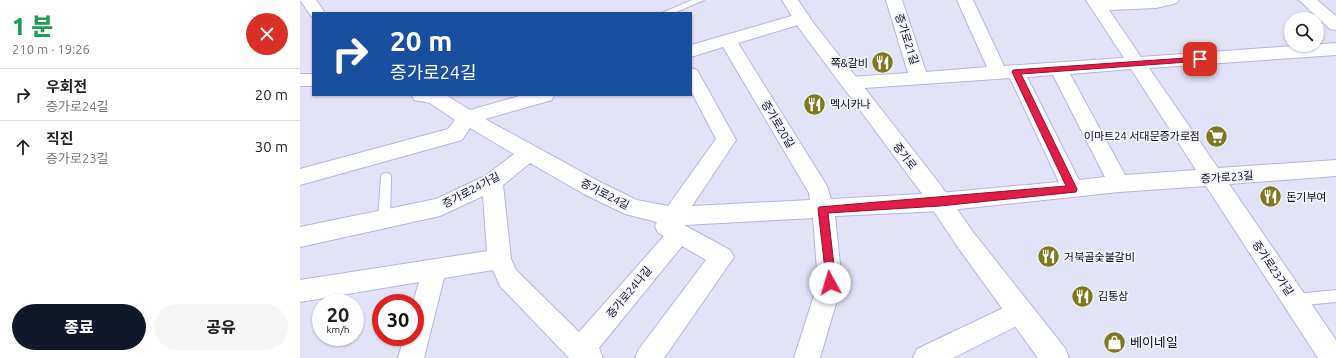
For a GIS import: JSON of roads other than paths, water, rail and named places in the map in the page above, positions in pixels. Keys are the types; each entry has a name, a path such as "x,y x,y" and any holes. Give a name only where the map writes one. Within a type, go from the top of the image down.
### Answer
{"main road":[{"name":"증가로","path":"790,0 850,83 940,202 965,239 1055,358"}],"street":[{"path":"308,0 316,12"},
{"name":"증가로21길","path":"894,0 919,78"},
{"path":"965,0 1073,189"},
{"path":"1096,3 1156,3 1172,0"},
{"path":"1307,0 1336,25"},
{"path":"1096,3 1213,178"},
{"path":"692,52 802,18"},
{"name":"증가로20길","path":"728,41 819,192 823,209 830,283 807,358"},
{"name":"증가로21길","path":"850,83 1333,53"},
{"path":"1058,69 1119,184"},
{"path":"648,358 722,257 676,225 726,140 692,76"},
{"path":"300,80 312,80"},
{"path":"428,96 435,97 467,118"},
{"path":"300,178 455,135 467,118 542,96"},
{"name":"증가로24길","path":"467,118 592,188 633,208 676,225 823,209 940,202"},
{"name":"증가로24가길","path":"300,237 440,207 492,182 529,153"},
{"name":"증가로23길","path":"940,202 1119,184 1336,168"},
{"name":"증가로23가길","path":"1213,178 1333,358"},
{"name":"증가로24나길","path":"492,182 499,259 508,278 585,354 676,225"},
{"path":"300,291 434,271 499,259"},
{"path":"411,358 434,271"},
{"path":"926,358 1020,312"}],"lane":[{"path":"669,12 700,0"},
{"path":"384,220 386,177"},
{"path":"1295,300 1336,296"}],"place":[{"name":"쪽&갈비","path":"883,63"},
{"name":"멕시카나","path":"815,104"},
{"name":"이마트24 서대문증가로점","path":"1216,136"},
{"name":"돈기부여","path":"1270,197"},
{"name":"거북골숯불갈비","path":"1049,257"},
{"name":"김통삼","path":"1083,296"},
{"name":"베이네일","path":"1114,342"}]}
